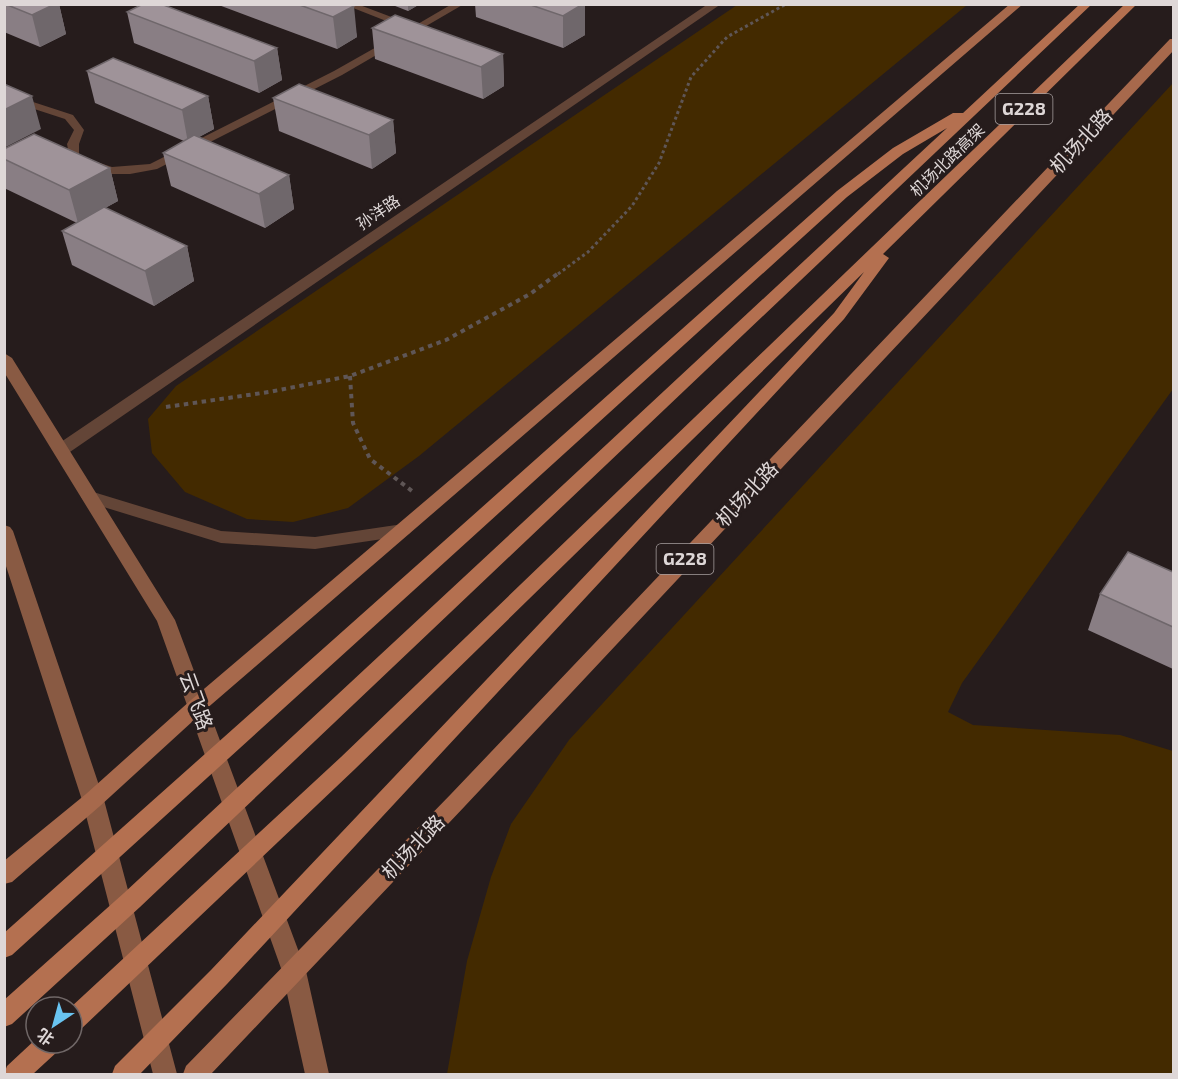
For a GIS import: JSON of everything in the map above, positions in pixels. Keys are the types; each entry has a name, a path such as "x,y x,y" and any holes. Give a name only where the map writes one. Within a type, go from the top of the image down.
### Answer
{"highway":[{"name":"机场北路高架","path":"4,1016 140,892 1087,4"},
{"name":"机场北路高架","path":"915,214 1132,4"},
{"path":"4,948 842,194 898,152 988,98"},
{"path":"84,1011 348,763 915,214"},
{"path":"124,1074 228,969 839,316 915,214"},
{"path":"16,1074 36,1055"}],"main road":[{"path":"4,875 93,800 198,705 1018,4"},
{"name":"机场北路","path":"195,1074 1173,42"},
{"name":"云飞路","path":"4,358 166,620 294,971 317,1074"},
{"path":"4,531 93,800 165,1074"}],"street":[{"name":"孙洋路","path":"61,450 716,4"},
{"path":"90,497 221,537 315,543 403,530"}],"lane":[{"path":"347,4 416,29"},
{"path":"4,88 23,102 69,117 79,130 73,144 74,158 102,170 123,173 153,167 338,72 460,4"}],"path":[{"path":"141,396 165,407 269,392 350,376 446,340 530,294 588,252 632,206 659,163 691,77 727,37 786,4"},
{"path":"350,376 353,423 370,459 431,506"}],"shaded area":[{"path":"737,5 967,5 419,456 348,508 293,522 247,519 185,492 152,453 148,419 176,386"},
{"path":"1173,83 1173,389 962,683 948,712 973,725 1120,735 1173,751 1173,1074 447,1074 467,961 491,877 511,824 569,740"}],"building":[{"path":"5,4 55,4 32,15"},
{"path":"143,4 161,4 277,48 254,61 127,12"},
{"path":"297,4 350,4 354,6 333,17"},
{"path":"528,4 583,4 563,16"},
{"path":"395,15 503,54 481,67 372,28"},
{"path":"113,58 208,96 182,110 87,71"},
{"path":"4,84 32,96 4,110"},
{"path":"299,84 393,120 369,135 273,98"},
{"path":"34,134 110,168 69,190 4,159 4,149"},
{"path":"194,135 289,175 259,194 163,153"},
{"path":"104,207 187,246 145,271 62,231"},
{"path":"1128,552 1173,572 1173,627 1100,594"}]}
